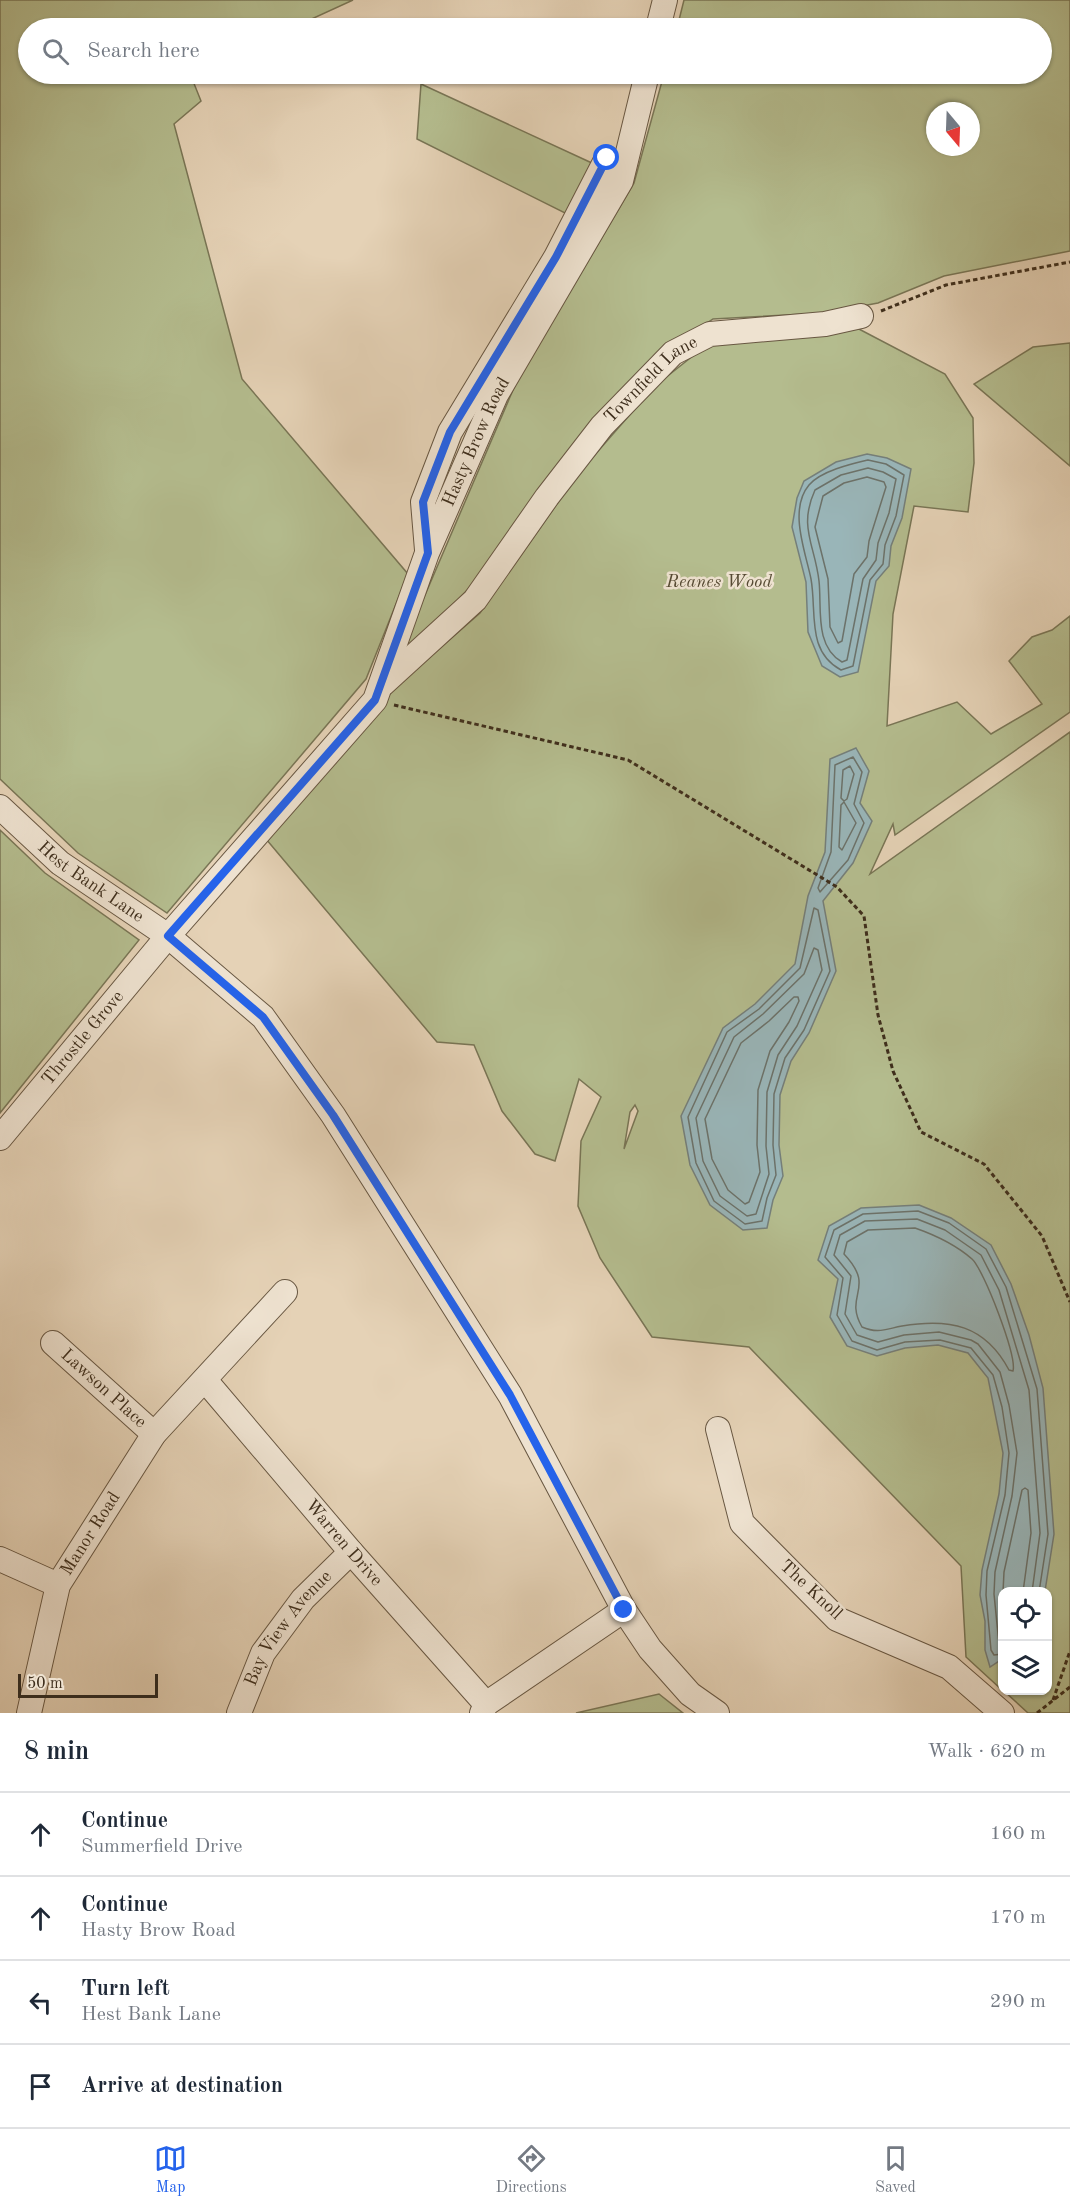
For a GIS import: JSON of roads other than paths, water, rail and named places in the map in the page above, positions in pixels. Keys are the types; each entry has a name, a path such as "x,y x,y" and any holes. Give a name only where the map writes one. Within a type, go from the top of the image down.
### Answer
{"street":[{"path":"660,18 665,0"},
{"name":"Hasty Brow Road","path":"168,936 378,693 428,553 496,395 621,181 645,84"},
{"path":"428,553 423,502 450,432 556,257 607,158"},
{"name":"Townfield Lane","path":"378,693 475,600 547,496 602,426 673,352 710,334 825,324 861,316"},
{"name":"Hest Bank Lane","path":"0,807 60,863 168,936 263,1017 333,1115 510,1395 624,1610 650,1649 690,1694 717,1713"},
{"name":"Throstle Grove","path":"0,1138 168,936"},
{"name":"Manor Road","path":"28,1713 58,1585 154,1434 285,1292"},
{"name":"Lawson Place","path":"53,1343 154,1434"},
{"name":"Warren Drive","path":"205,1380 484,1708"},
{"name":"The Knoll","path":"718,1429 742,1523 837,1619 949,1667 1002,1713"},
{"name":"Bay View Avenue","path":"239,1713 263,1653 303,1599 351,1552"},
{"path":"0,1559 58,1585"},
{"path":"484,1708 624,1610"}],"water":[{"path":"867,454 887,458 911,469 902,518 891,546 889,566 876,581 858,672 840,677 822,666 808,632 806,582 792,527 797,498 804,481 836,462"},
{"path":"856,748 869,771 860,803 872,821 853,863 823,901 836,971 809,1033 791,1061 780,1095 779,1145 783,1176 773,1200 767,1228 743,1230 710,1205 690,1165 681,1116 723,1028 755,1004 795,964 808,896 825,852 830,759"},
{"path":"919,1205 951,1218 991,1245 1011,1284 1029,1335 1043,1388 1054,1534 1046,1587 998,1587 998,1662 990,1667 985,1650 985,1621 980,1595 982,1570 999,1494 1003,1453 988,1378 968,1353 938,1345 905,1348 877,1356 847,1346 830,1317 838,1279 818,1260 829,1226 861,1208"}],"park label":[{"name":"Reanes Wood","path":"719,582"}]}
